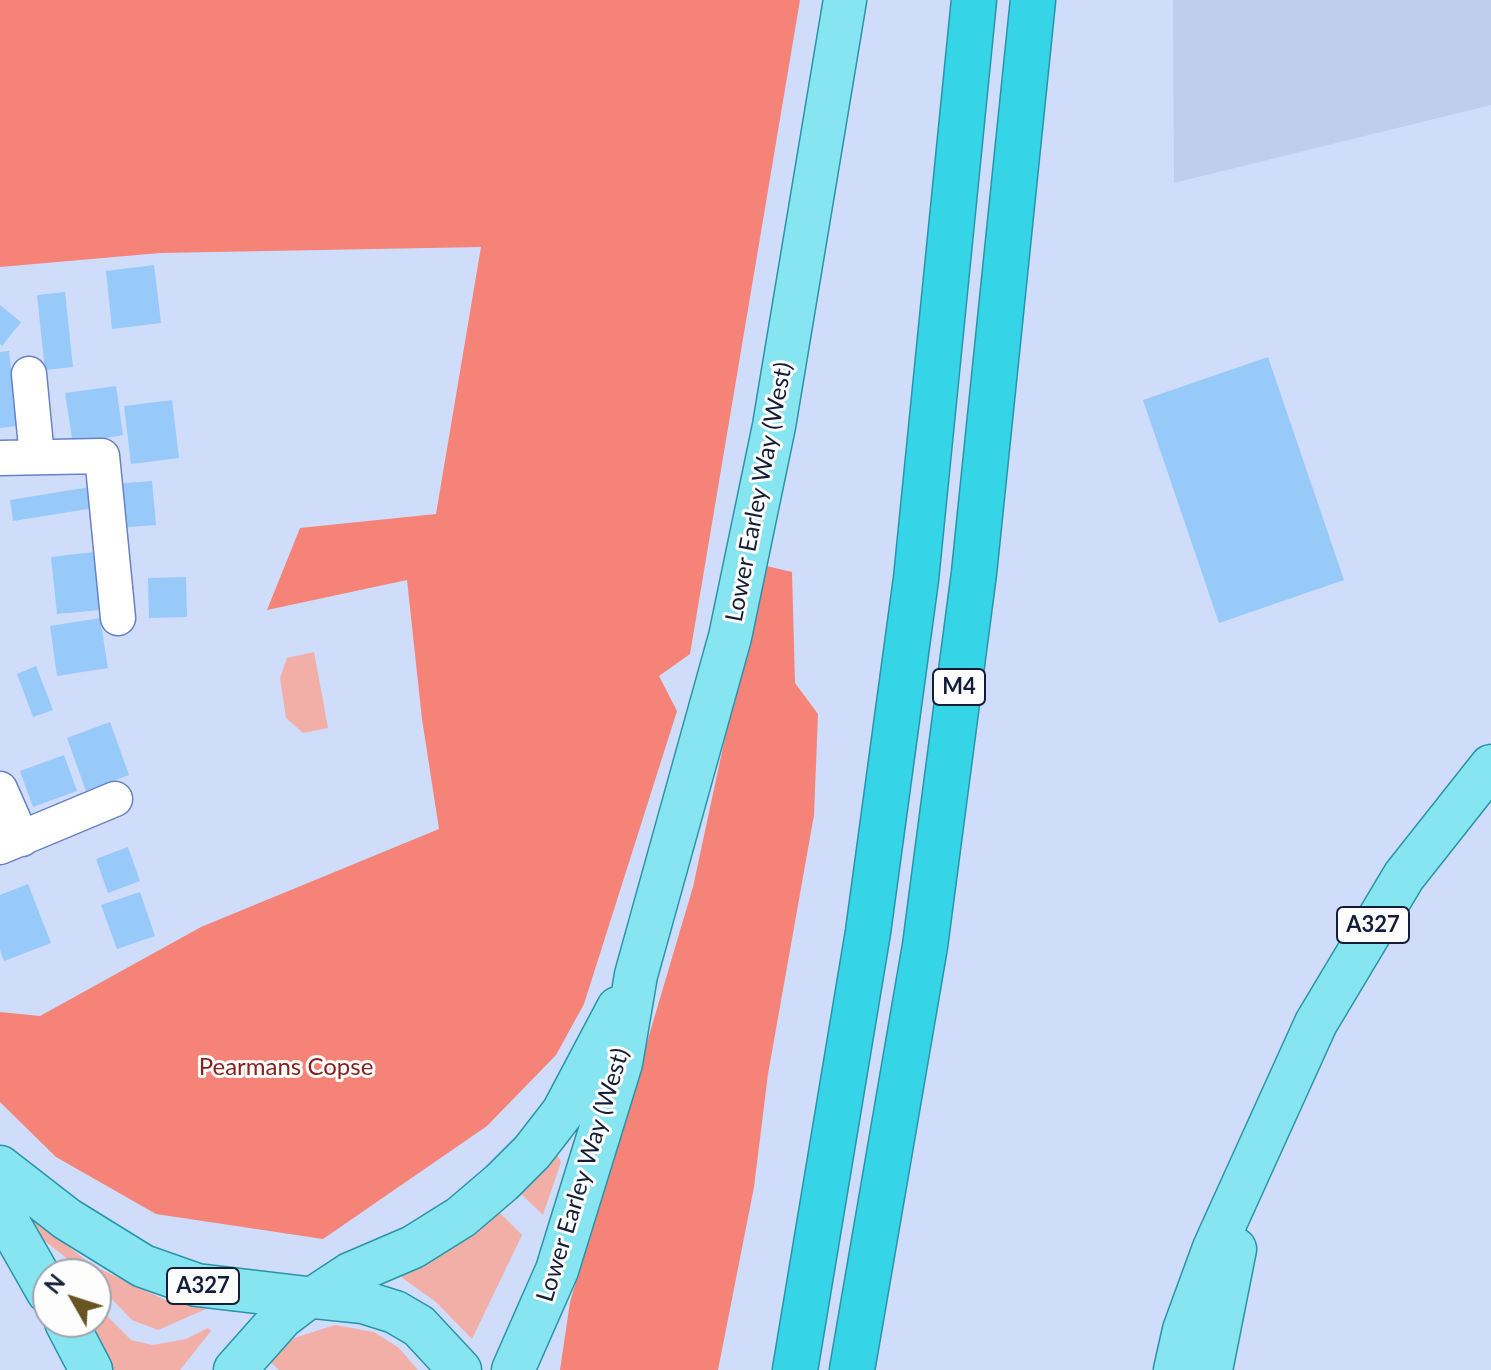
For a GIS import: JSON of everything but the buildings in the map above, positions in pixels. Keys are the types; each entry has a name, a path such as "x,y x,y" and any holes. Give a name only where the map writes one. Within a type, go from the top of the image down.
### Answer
{"highway":[{"name":"M4","path":"795,1370 868,932 916,579 974,0"},
{"name":"M4","path":"852,1370 925,946 970,604 1033,0"}],"main road":[{"name":"Lower Earley Way (West)","path":"513,1370 557,1270 621,1063 636,975 730,637 774,426 845,0"},
{"name":"A327","path":"1175,1370 1184,1330 1214,1248 1316,1023 1404,876 1491,766"},
{"name":"Lower Earley Way (West)","path":"235,1370 282,1317 350,1274 413,1247 461,1217 502,1182 532,1152 563,1112 636,975"},
{"name":"A327","path":"0,1167 67,1219 143,1266 197,1285 311,1298"},
{"name":"A327","path":"1211,1370 1250,1173"},
{"path":"0,1208 32,1264"},
{"path":"311,1298 363,1302 395,1312 419,1326 460,1370"},
{"path":"74,1338 91,1370"}],"street":[{"path":"29,374 37,457"},
{"path":"0,458 102,456 118,618"},
{"path":"0,789 11,843 115,799"}],"shaded area":[{"path":"1173,0 1491,0 1491,105 1174,183"},
{"path":"314,652 328,728 303,733 286,718 280,678 287,658"},
{"path":"556,1153 561,1162 543,1215 515,1188"},
{"path":"1,1194 83,1258 66,1258 46,1242 33,1243"},
{"path":"494,1207 522,1235 472,1339 436,1302 401,1277"},
{"path":"112,1275 165,1300 206,1309 158,1330 132,1320 112,1299"},
{"path":"112,1321 131,1340 153,1345 186,1339 208,1328 211,1331 180,1370 112,1370 92,1338 112,1338"},
{"path":"335,1325 374,1332 399,1348 418,1370 279,1370 268,1359 294,1338"}],"green space":[{"name":"Pearmans Copse","path":"0,0 800,0 690,654 659,676 677,711 584,1004 556,1055 487,1126 323,1239 156,1214 56,1157 0,1102 0,1012 40,1016 201,927 439,829 422,719 407,580 267,610 300,528 436,514 481,247 160,253 0,267"},
{"path":"762,565 792,572 795,683 818,714 814,815 768,1074 754,1187 718,1370 560,1370 570,1302 693,887"}]}
